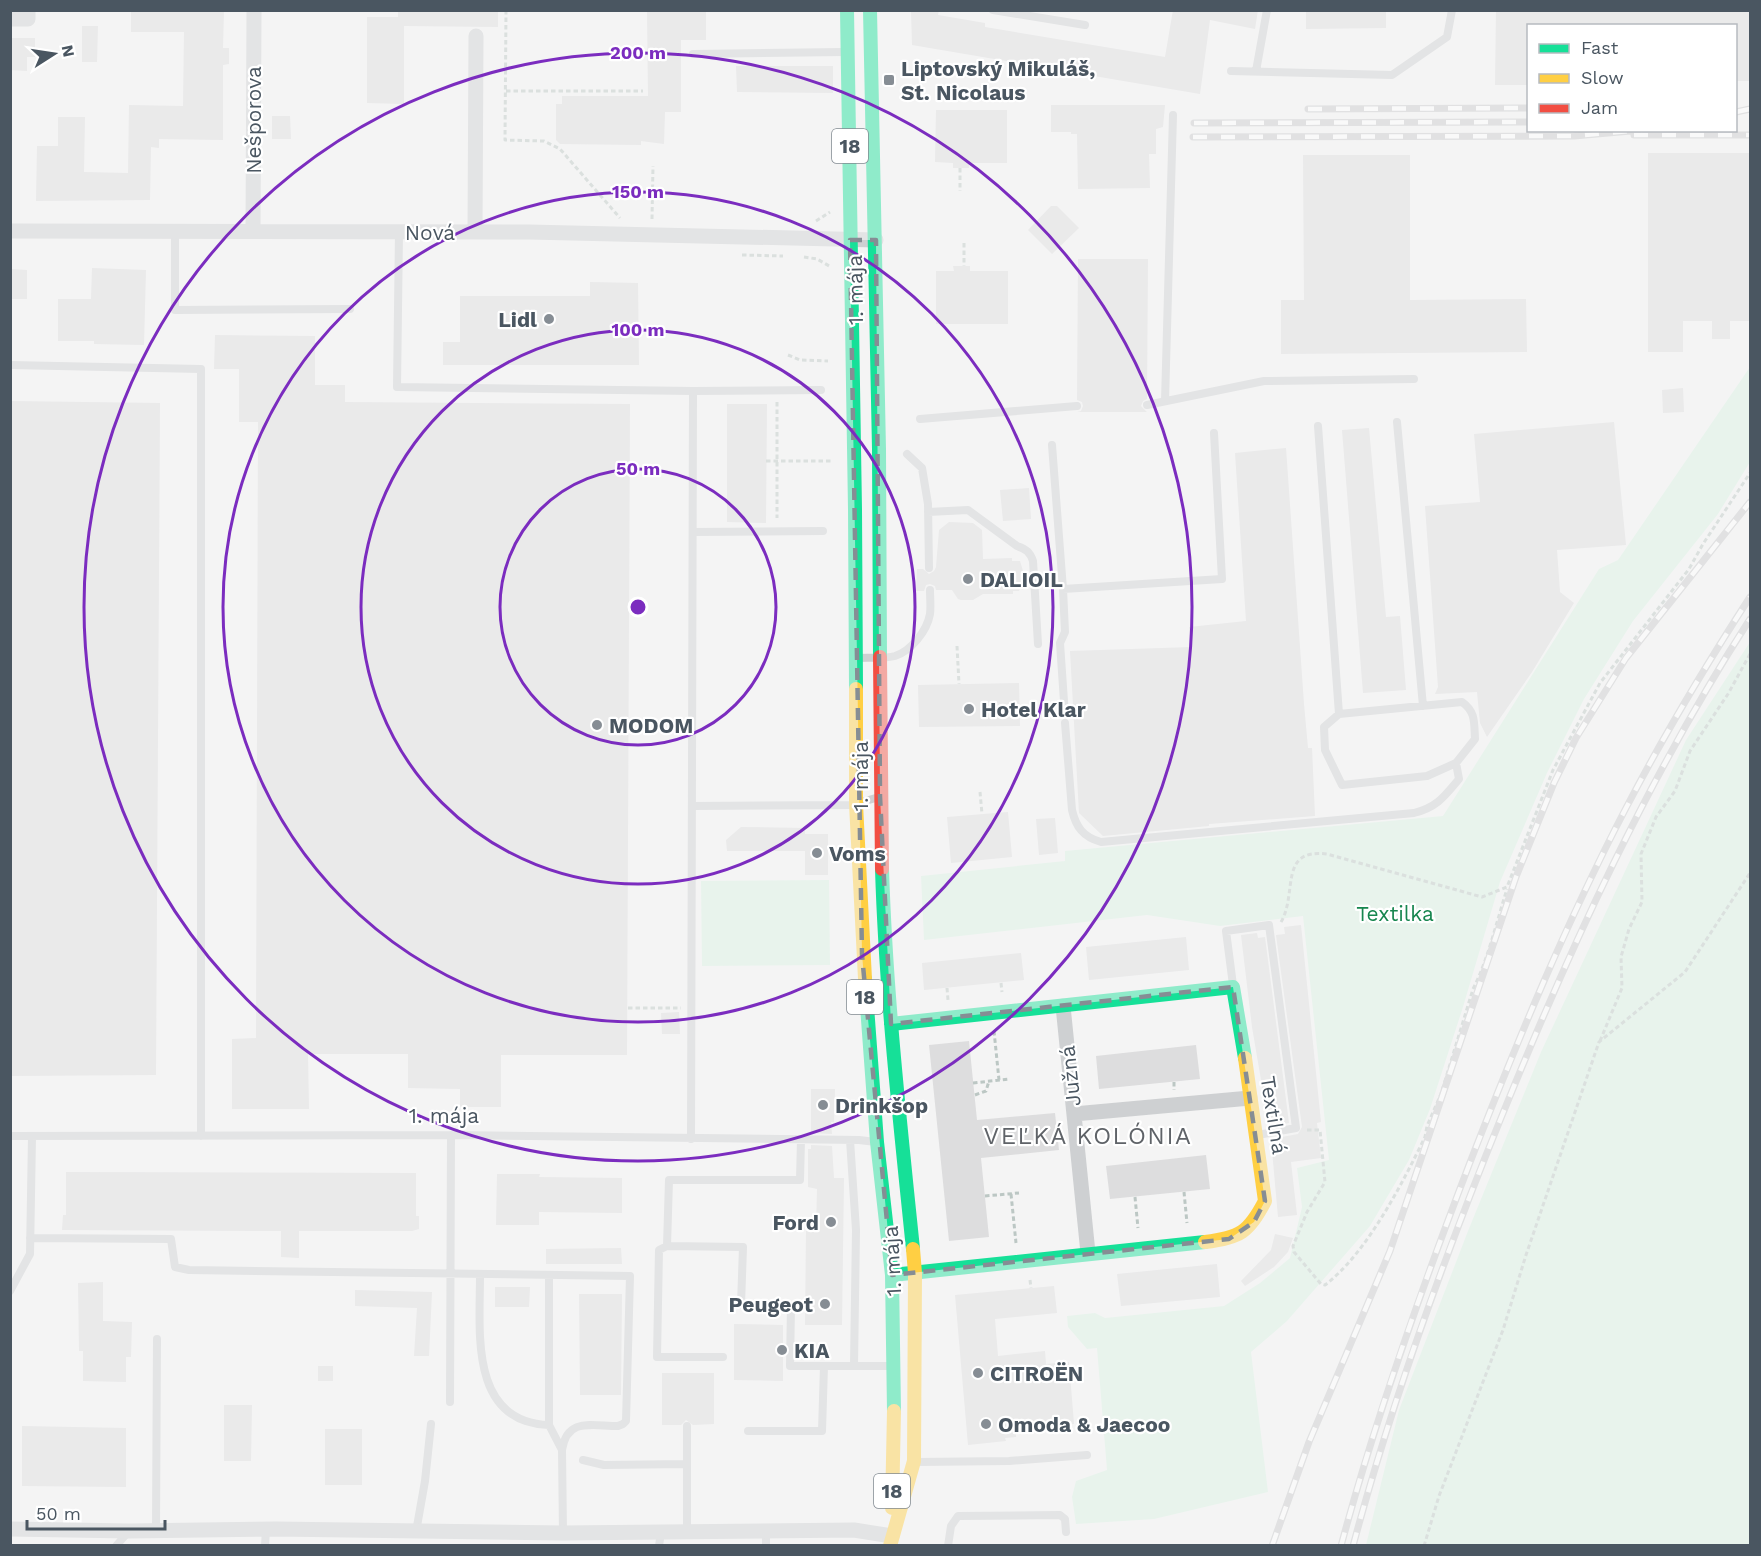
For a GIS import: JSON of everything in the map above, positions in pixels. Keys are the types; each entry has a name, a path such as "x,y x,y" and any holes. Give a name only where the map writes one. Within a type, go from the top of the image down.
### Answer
{"main road":[{"name":"1. mája","path":"847,10 855,498 856,804 863,965 877,1142 892,1275 893,1366 904,1454 891,1541"},
{"name":"1. mája","path":"870,10 876,240 880,796 884,927 915,1273 904,1454 891,1541"},
{"path":"891,1024 1233,987"},
{"name":"Textilná","path":"892,1275 1229,1239 1246,1229 1254,1222 1265,1201 1257,1135 1233,987"}],"street":[{"path":"10,19 28,19 28,10"},
{"name":"Nešporova","path":"253,230 254,10"},
{"path":"475,232 476,36"},
{"name":"Nová","path":"10,231 475,232 876,240"},
{"name":"Južná","path":"1063,1006 1088,1253"},
{"path":"1074,1114 1250,1098"},
{"path":"10,1529 129,1531 266,1529 563,1533 660,1539 687,1532 766,1538 854,1530 891,1541"}],"lane":[{"path":"993,10 1085,25"},
{"path":"1256,71 1267,10"},
{"path":"1231,70 1392,75 1447,37 1452,10"},
{"path":"693,54 870,51"},
{"path":"1165,401 1173,115"},
{"path":"175,231 175,310 350,309"},
{"path":"399,232 397,387 693,391 821,390"},
{"path":"10,365 201,369 201,1136"},
{"path":"1147,405 1264,381 1414,379"},
{"path":"691,1139 693,391"},
{"path":"920,419 1077,406"},
{"path":"1397,422 1423,706"},
{"path":"1318,426 1340,714"},
{"path":"1063,589 1222,579 1214,433"},
{"path":"1052,445 1063,589 1065,632 1060,643 1065,720 1072,810 1081,832 1101,842 1414,813 1430,808 1444,798 1459,779 1456,763"},
{"path":"908,454 922,468 928,512 929,568"},
{"path":"928,512 968,510 1031,554 1038,644"},
{"path":"693,532 823,531"},
{"path":"856,658 893,657 904,652 919,636 930,615 930,590"},
{"path":"1462,702 1470,708 1474,719 1475,739 1456,763 1427,776 1342,785 1325,750 1324,727 1340,714 1423,706 1462,702"},
{"path":"692,806 856,804 880,796"},
{"path":"1233,987 1226,931 1269,925 1296,1128 1257,1135"},
{"path":"450,1402 451,1135"},
{"name":"1. mája","path":"10,1136 451,1135 877,1142"},
{"path":"10,1291 30,1254 32,1136"},
{"path":"668,1246 669,1180 800,1180 801,1140"},
{"path":"850,1140 856,1230 854,1366"},
{"path":"30,1238 171,1239 175,1267 189,1270 630,1276 626,1421 618,1426 575,1426 566,1433 562,1450 563,1533"},
{"path":"723,1358 657,1357 659,1250 668,1246 743,1247 741,1305 791,1305 790,1366 893,1366"},
{"path":"480,1275 480,1355 485,1378 497,1400 514,1417 534,1424 549,1425"},
{"path":"549,1275 549,1425 562,1450"},
{"path":"156,1530 157,1339"},
{"path":"748,1431 822,1431 824,1366"},
{"path":"416,1532 425,1481 431,1424"},
{"path":"687,1426 687,1532"},
{"path":"904,1454 1009,1461 1087,1455"},
{"path":"583,1460 604,1465 687,1464"},
{"path":"948,1545 951,1526 958,1516 1059,1515 1065,1519 1066,1532"},
{"path":"265,1545 266,1529"},
{"path":"116,1545 129,1531"}],"path":[{"path":"506,10 506,140 544,141 560,149 623,221"},
{"path":"506,92 643,91"},
{"path":"652,221 653,166"},
{"path":"960,168 960,190"},
{"path":"964,243 964,266"},
{"path":"788,355 800,360 828,361"},
{"path":"777,391 777,532"},
{"path":"766,461 831,461"},
{"path":"1296,1128 1320,1131 1325,1182 1298,1232 1293,1246 1294,1252 1321,1284 1325,1285 1337,1276 1375,1226 1425,1137 1427,1126 1441,1094 1473,989 1480,976 1507,887 1553,770 1600,683 1689,569 1750,473"},
{"path":"957,646 959,684"},
{"path":"1424,1545 1439,1496 1503,1330 1526,1255 1599,1042 1622,988 1621,957 1629,929 1642,902 1641,854 1656,817 1675,791 1690,751 1728,694 1750,654"},
{"path":"980,792 982,814"},
{"path":"1270,931 1282,920 1294,865 1299,858 1309,854 1327,854 1482,897 1507,887"},
{"path":"1599,1042 1685,972 1750,873"},
{"path":"628,1008 692,1008"},
{"path":"992,1012 999,1080"},
{"path":"974,1083 1009,1079"},
{"path":"975,1095 986,1091 988,1081"},
{"path":"985,1196 1019,1193"},
{"path":"1011,1194 1018,1261"}],"highlighted area":[{"path":"850,240 876,240 880,796 891,1024 1233,987 1265,1201 1254,1222 1229,1239 892,1275 862,955"}],"green space":[{"name":"Textilka","path":"1750,367 1750,462 1718,514 1633,621 1584,699 1547,773 1500,882 1430,1109 1409,1160 1370,1226 1287,1321 1251,1352 1268,1492 1154,1519 1076,1524 1072,1497 1076,1481 1107,1470 1097,1348 1087,1349 1068,1327 1067,1316 1095,1313 1105,1318 1224,1306 1260,1283 1290,1258 1302,1207 1297,1168 1329,1160 1303,916 1220,926 1147,915 924,940 921,876 1065,861 1065,851 1443,816 1599,569 1618,560"},
{"path":"1750,642 1750,1545 1366,1545 1399,1410 1468,1231 1541,1052 1686,740"},
{"path":"829,880 830,965 702,966 701,881"}],"building":[{"path":"131,10 224,10 223,48 229,48 229,64 223,65 223,140 159,139 159,148 151,147 150,200 36,201 37,146 58,146 58,117 85,117 84,172 128,173 129,105 183,106 184,32 131,32"},
{"path":"398,10 498,10 498,27 404,26 404,104 367,103 367,17 398,17"},
{"path":"647,10 706,10 706,40 681,40 681,112 665,112 664,144 641,141 641,145 560,144 556,140 556,104 562,104 562,96 648,96"},
{"path":"920,10 939,10 938,15 985,23 985,27 1165,57 1173,10 1258,10 1255,29 1210,20 1200,94 912,45 911,11 920,12"},
{"path":"1306,10 1386,10 1386,28 1306,29"},
{"path":"1496,10 1750,10 1750,81 1737,81 1737,24 1527,24 1527,85 1495,85"},
{"path":"82,26 98,26 97,62 82,62"},
{"path":"10,38 35,38 35,57 27,57 27,71 10,70"},
{"path":"736,66 833,66 833,93 737,92"},
{"path":"1051,105 1165,105 1163,127 1156,129 1156,154 1149,154 1150,188 1078,189 1077,134 1051,132"},
{"path":"936,110 1007,110 1007,163 969,163 969,168 953,168 953,163 935,162"},
{"path":"272,116 290,116 291,139 272,139"},
{"path":"1648,153 1750,153 1750,321 1730,321 1730,339 1712,339 1712,321 1683,321 1683,352 1648,352"},
{"path":"1303,155 1410,155 1410,300 1526,299 1527,352 1281,354 1281,300 1304,300"},
{"path":"1051,206 1057,206 1079,228 1052,254 1028,230"},
{"path":"1078,259 1148,259 1147,399 1141,406 1147,412 1077,412 1081,411 1083,406 1082,402 1077,400"},
{"path":"953,266 970,266 970,271 1008,271 1008,324 936,324 936,271 954,271"},
{"path":"92,268 146,270 144,345 58,341 58,299 91,299"},
{"path":"10,269 27,270 27,299 10,299"},
{"name":"Lidl","path":"590,282 638,283 639,365 443,365 443,342 460,342 460,296 590,296"},
{"path":"215,335 315,336 315,385 345,385 345,402 630,404 627,1055 501,1055 501,1107 460,1107 460,1089 408,1088 408,1054 308,1054 309,1109 232,1109 232,1039 256,1038 258,422 239,422 239,369 214,369"},
{"path":"1683,388 1684,412 1663,413 1662,390"},
{"path":"10,401 160,403 156,1075 10,1076"},
{"path":"727,404 767,404 766,523 727,522"},
{"path":"1614,422 1626,545 1557,550 1560,592 1574,603 1532,672 1487,737 1480,723 1477,692 1435,694 1438,687 1425,506 1480,502 1474,434"},
{"path":"1369,428 1386,617 1400,616 1406,690 1363,693 1342,430"},
{"path":"1286,448 1304,704 1308,748 1312,748 1315,816 1209,824 1209,826 1103,836 1079,813 1070,651 1192,647 1189,627 1246,621 1235,453"},
{"path":"1029,488 1031,519 1003,521 1000,490"},
{"path":"949,522 973,523 982,530 983,559 1012,558 1012,561 1020,561 1023,583 1019,591 1013,591 1013,594 983,594 973,600 961,600 952,590 936,590 935,586 930,584 926,585 924,591 916,591 917,569 923,569 929,574 934,571 939,530"},
{"name":"Hotel Klar","path":"1019,683 1020,726 919,727 918,685"},
{"path":"1008,812 1012,857 951,863 947,817"},
{"path":"1055,818 1058,853 1039,855 1036,819"},
{"path":"741,827 805,828 805,834 828,834 828,875 805,875 805,851 727,851 726,840"},
{"path":"1301,925 1321,1122 1317,1123 1321,1158 1291,1162 1297,1215 1278,1217 1271,1139 1298,1134 1302,1127 1276,935 1285,934 1284,927"},
{"path":"1257,933 1258,938 1265,937 1289,1123 1269,1127 1252,1027 1241,935"},
{"path":"1186,937 1189,970 1089,980 1086,947"},
{"path":"1021,953 1024,980 924,990 922,963"},
{"path":"679,1012 680,1034 662,1034 661,1013"},
{"path":"969,1041 977,1120 1055,1113 1059,1150 981,1158 989,1237 949,1241 929,1045"},
{"path":"1196,1045 1200,1079 1099,1089 1096,1056"},
{"name":"Drinkšop","path":"811,1089 835,1089 832,1134 811,1133"},
{"path":"811,1145 832,1146 834,1178 844,1178 842,1325 805,1325 806,1230 816,1230 817,1189 808,1187 808,1149 811,1149"},
{"path":"1206,1155 1210,1189 1110,1199 1106,1166"},
{"path":"66,1172 416,1173 416,1216 419,1216 419,1229 412,1231 299,1231 299,1258 281,1257 281,1231 62,1230 63,1215 66,1215"},
{"path":"497,1174 622,1178 622,1213 539,1212 539,1225 496,1225"},
{"path":"1275,1234 1293,1238 1288,1252 1274,1267 1245,1286 1241,1281 1271,1250"},
{"path":"621,1248 622,1264 546,1264 546,1249"},
{"path":"1217,1264 1220,1297 1121,1306 1117,1274"},
{"path":"103,1282 103,1321 132,1322 131,1357 126,1357 126,1382 83,1381 83,1351 79,1351 78,1283"},
{"path":"1054,1286 1057,1313 995,1319 998,1356 1045,1351 1046,1364 1069,1362 1074,1424 1016,1429 1016,1437 1005,1438 1006,1441 968,1445 955,1295"},
{"path":"495,1287 530,1287 529,1307 495,1307"},
{"path":"355,1290 432,1292 429,1356 414,1356 417,1308 355,1306"},
{"path":"579,1294 622,1294 621,1395 580,1395"},
{"path":"734,1324 783,1325 783,1381 734,1380"},
{"path":"318,1366 333,1366 333,1381 318,1381"},
{"path":"662,1373 714,1373 714,1424 693,1425 686,1420 681,1425 662,1425"},
{"path":"224,1405 252,1405 251,1461 224,1461"},
{"path":"22,1426 126,1428 126,1487 22,1486"},
{"path":"325,1429 362,1429 362,1485 325,1485"}],"railway":[{"path":"1308,109 1527,108"},
{"path":"1737,112 1750,109"},
{"path":"1194,123 1527,122"},
{"path":"1193,137 1574,136 1619,132"},
{"path":"1634,135 1750,135"},
{"path":"1272,1546 1309,1442 1390,1251 1516,877 1554,783 1576,738 1626,658 1750,502"},
{"path":"1341,1546 1384,1401 1417,1306 1469,1165 1543,984 1604,851 1640,781 1717,648 1750,597"},
{"path":"1353,1546 1368,1491 1420,1330 1459,1223 1555,989 1645,800 1713,678 1750,619"}],"traffic: fast":[{"path":"847,10 856,689"},
{"path":"870,10 879,449 880,657"},
{"path":"882,869 890,1012 913,1249"},
{"path":"865,979 877,1142 892,1275 894,1411"},
{"path":"891,1024 1233,987 1245,1058"},
{"path":"892,1275 1205,1242"}],"traffic: slow":[{"path":"856,689 856,804 865,979"},
{"path":"1205,1242 1227,1238 1242,1232 1254,1220 1265,1201 1245,1058"},
{"path":"890,1546 914,1461 915,1273 913,1249"},
{"path":"892,1508 894,1411"}],"traffic: jam":[{"path":"880,657 882,869"}],"place":[{"name":"Liptovský Mikuláš, St. Nicolaus","path":"889,80"},
{"name":"Lidl","path":"549,319"},
{"name":"DALIOIL","path":"968,579"},
{"name":"Hotel Klar","path":"969,709"},
{"name":"MODOM","path":"597,725"},
{"name":"Voms","path":"817,853"},
{"name":"Drinkšop","path":"823,1105"},
{"name":"Ford","path":"831,1222"},
{"name":"Peugeot","path":"825,1304"},
{"name":"KIA","path":"782,1350"},
{"name":"CITROËN","path":"978,1373"},
{"name":"Omoda & Jaecoo","path":"986,1424"}],"district":[{"name":"VEĽKÁ KOLÓNIA","path":"1088,1136"}]}
